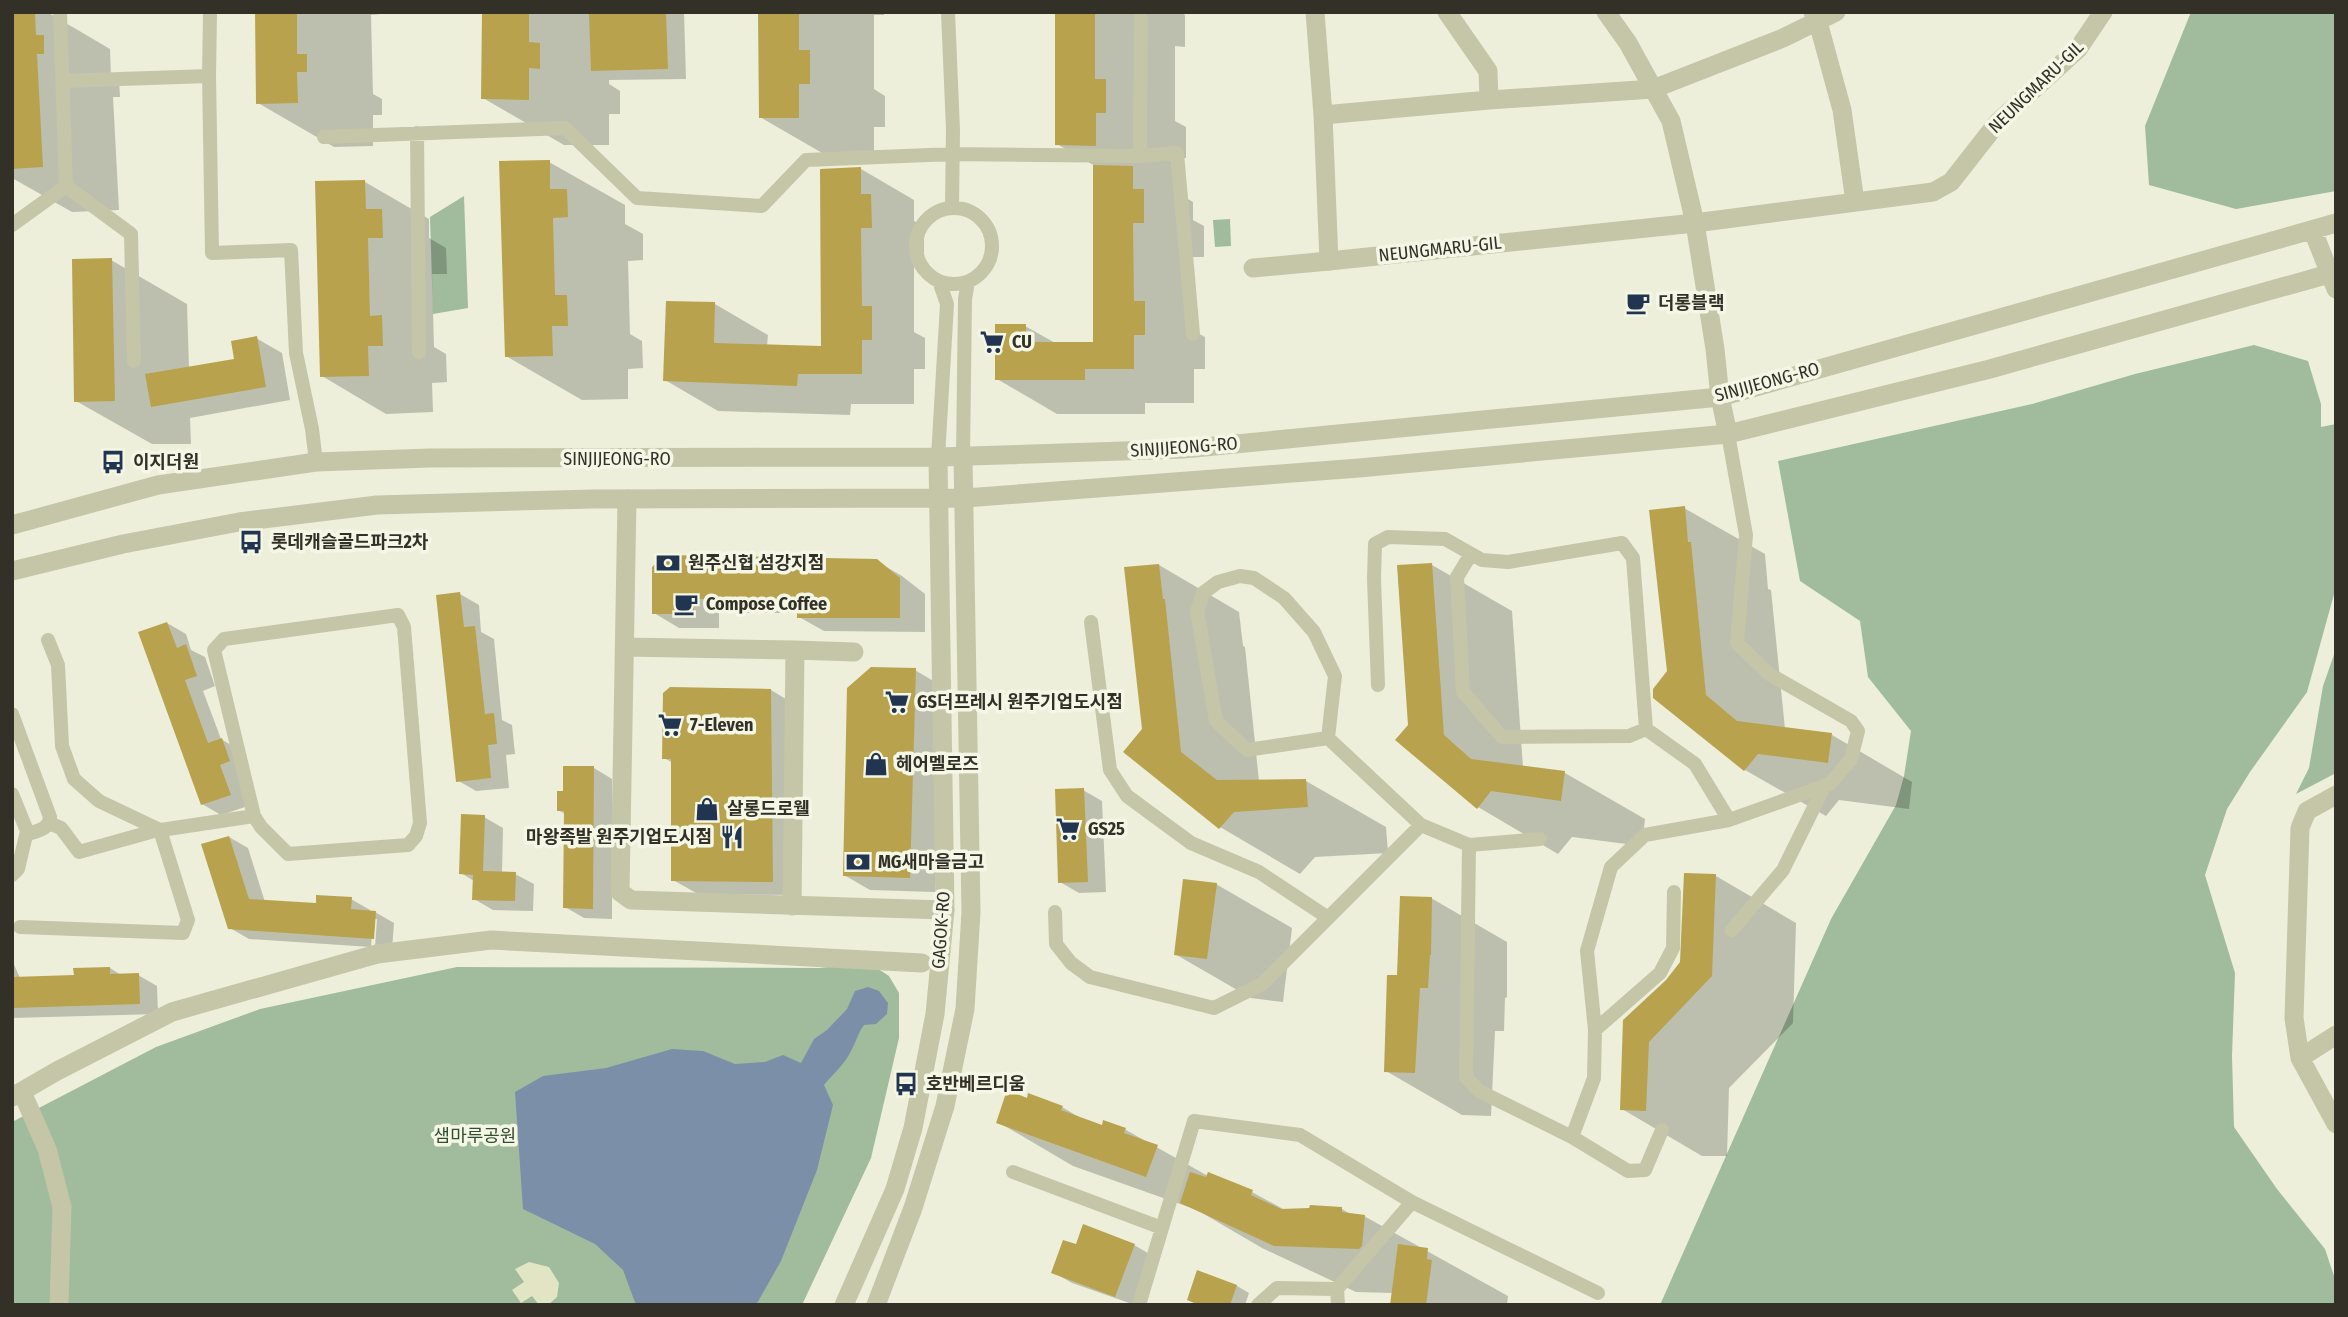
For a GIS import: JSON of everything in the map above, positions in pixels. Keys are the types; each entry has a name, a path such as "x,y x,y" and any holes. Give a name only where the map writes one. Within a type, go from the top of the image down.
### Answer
{"street":[{"path":"1315,12 1323,115 1329,261"},
{"path":"1447,12 1488,71 1489,100"},
{"path":"1606,12 1628,43 1671,121 1695,223 1727,434"},
{"path":"1323,115 1653,89 1816,17 1836,12"},
{"name":"NEUNGMARU-GIL","path":"1252,268 1695,223 1933,192 1951,182 1998,122 2078,49 2104,12"},
{"path":"1816,17 1842,110 1856,202"},
{"name":"SINJIJEONG-RO","path":"12,525 158,485 316,462 430,458 963,457 1184,449 1720,397 2336,223"},
{"path":"2313,231 2334,279"},
{"name":"SINJIJEONG-RO","path":"938,498 1359,468 1727,434 2334,279"},
{"name":"GAGOK-RO","path":"844,1305 895,1189 913,1128 935,1014 945,910 938,457"},
{"name":"GAGOK-RO","path":"876,1305 913,1208 945,1106 965,1009 971,912 963,457"},
{"path":"12,571 122,544 239,522 377,505 627,499 938,498"},
{"path":"627,499 620,892 631,900 971,912"},
{"path":"625,647 854,652"},
{"path":"792,906 795,650"},
{"path":"2336,795 2307,811 2300,828 2294,1018 2300,1058 2336,1124"},
{"path":"59,1305 62,1207 47,1149 17,1094 172,1012 377,954 491,940 922,963"},
{"path":"2300,1058 2336,1035"}],"lane":[{"path":"60,12 66,186"},
{"path":"209,12 212,253 291,250 296,353 316,462"},
{"path":"948,12 952,207"},
{"path":"1140,156 1141,18"},
{"path":"62,81 209,76"},
{"path":"324,137 565,128 637,198 762,206 806,160 953,154 1140,156 1177,153 1193,334"},
{"path":"417,133 419,352"},
{"path":"12,225 66,186"},
{"path":"66,186 131,234 134,361"},
{"path":"952,207 965,209 985,223 992,247 990,258 978,276 958,284 939,281 928,274 920,264 916,251 920,226 928,216 952,207"},
{"path":"938,457 947,304 939,281"},
{"path":"963,457 965,299 968,282"},
{"path":"1572,1137 1594,1078 1595,1030 1587,951 1611,867 1645,835 1729,820 1830,784 1851,760 1858,731 1851,722 1769,674 1737,643 1746,535 1727,434"},
{"path":"1378,685 1375,544 1388,537 1446,539 1482,560 1508,562 1622,543 1633,558 1646,729"},
{"path":"1471,554 1457,577 1463,692 1502,737 1629,736 1646,729"},
{"path":"1240,576 1254,578 1283,598 1314,632 1335,676 1328,738 1247,750 1216,721 1197,611 1203,593 1218,582 1240,576"},
{"path":"398,615 404,626 420,823 416,836 408,845 288,854 261,827 254,816 214,650 218,644 224,639 398,615"},
{"path":"1091,622 1110,770 1127,796 1191,843 1259,872 1327,917"},
{"path":"20,927 183,933 187,920 160,830 99,801 74,779 62,746 58,665 48,640"},
{"path":"12,714 50,817 50,823 44,829 31,834 27,831"},
{"path":"1646,729 1695,764 1729,820"},
{"path":"1328,738 1421,825 1469,845 1540,839"},
{"path":"1732,930 1783,870 1825,785"},
{"path":"12,794 27,831 18,869 12,875"},
{"path":"50,823 61,828 79,852 160,830 254,816"},
{"path":"1055,912 1056,944 1072,963 1090,976 1214,1008 1262,984 1421,825"},
{"path":"1469,845 1466,1077 1479,1091 1572,1137 1628,1171 1645,1170 1662,1130"},
{"path":"1595,1030 1660,972 1673,948 1674,892"},
{"path":"1139,1305 1194,1121 1300,1135 1412,1202 1598,1293"},
{"path":"1013,1172 1162,1228"},
{"path":"1338,1305 1337,1289 1412,1202"},
{"path":"1258,1305 1277,1288 1337,1289"}],"green space":[{"path":"2191,12 2336,12 2336,191 2236,209 2149,185 2145,126"},
{"path":"464,196 468,308 433,314 430,217"},
{"path":"1230,219 1231,246 1215,247 1213,220"},
{"path":"2254,345 2308,361 2321,404 2321,427 2336,424 2336,587 2307,692 2227,809 2205,875 2235,973 2232,1056 2234,1127 2277,1189 2325,1249 2336,1282 2336,1305 1660,1305 1831,919 1896,805 1911,731 1868,677 1860,621 1800,581 1778,461 2032,404 2135,374"},
{"path":"2336,649 2336,773 2296,794 2309,768 2323,686"},
{"name":"샘마루공원","path":"869,963 889,976 899,993 899,1038 871,1158 802,1305 12,1305 12,1122 156,1047 260,1009 457,967 819,968"}],"shaded area":[{"path":"529,1262 549,1267 559,1283 557,1297 548,1305 539,1305 532,1296 521,1303 512,1290 524,1282 515,1269"}],"water":[{"path":"868,987 879,991 888,1003 887,1014 876,1024 864,1025 846,1059 824,1085 833,1105 817,1170 781,1261 756,1305 636,1305 623,1270 595,1244 523,1209 515,1092 543,1076 606,1068 672,1049 703,1051 735,1064 765,1062 783,1055 801,1063 814,1039 847,1009 855,991"}],"building":[{"path":"12,12 35,12 36,35 44,35 44,54 37,54 43,167 12,169"},
{"path":"255,12 297,12 297,54 307,54 307,72 297,72 298,103 256,104"},
{"path":"482,12 529,12 529,42 540,43 540,69 529,68 529,100 481,99"},
{"path":"589,12 666,12 668,69 591,71"},
{"path":"758,12 799,12 799,50 810,50 810,84 799,84 799,118 759,118"},
{"path":"1055,12 1095,12 1095,79 1106,79 1106,113 1096,113 1096,146 1055,145"},
{"path":"550,160 550,189 567,189 568,217 553,218 555,295 567,295 568,326 552,326 553,356 505,357 499,161"},
{"path":"1093,165 1133,166 1133,189 1144,189 1144,223 1133,223 1134,301 1145,301 1145,335 1134,335 1134,369 1085,369 1085,380 995,380 995,324 1026,324 1026,342 1093,342"},
{"path":"861,167 861,194 871,194 872,228 861,228 862,306 872,306 872,340 862,340 862,374 798,374 797,386 663,381 666,301 715,302 714,343 821,346 820,169"},
{"path":"365,180 366,209 382,209 383,238 368,238 370,316 382,315 383,346 368,346 369,376 320,377 315,181"},
{"path":"112,258 115,401 74,402 72,259"},
{"path":"257,336 266,387 151,407 145,374 234,359 231,341"},
{"path":"1685,506 1706,695 1737,721 1832,733 1828,763 1758,754 1744,771 1653,698 1653,689 1667,671 1649,510"},
{"path":"665,555 877,559 900,578 900,618 797,618 797,600 694,599 694,614 652,614 652,567"},
{"path":"1432,563 1444,735 1471,759 1565,771 1561,801 1491,791 1477,809 1395,740 1408,725 1397,565"},
{"path":"1159,564 1181,752 1217,780 1306,779 1308,807 1234,812 1219,829 1123,752 1142,729 1124,567"},
{"path":"460,592 464,627 475,626 485,714 494,713 497,744 488,745 491,778 456,782 436,595"},
{"path":"167,622 177,648 186,644 197,676 185,680 208,743 222,738 230,761 220,765 231,795 201,805 138,632"},
{"path":"871,667 916,668 910,878 843,876 847,688"},
{"path":"670,687 771,689 773,882 671,881 671,759 662,759 663,693"},
{"path":"563,766 594,766 593,909 563,908 564,811 557,811 557,791 563,791"},
{"path":"1084,788 1088,882 1058,883 1055,789"},
{"path":"461,814 485,815 483,871 516,872 515,901 472,900 473,875 459,874"},
{"path":"229,836 249,899 316,903 316,895 352,897 351,909 376,911 374,939 228,929 201,844"},
{"path":"1684,873 1716,874 1712,976 1649,1042 1646,1111 1620,1110 1623,1020 1666,980 1680,962"},
{"path":"1183,879 1217,883 1207,959 1174,955"},
{"path":"1400,896 1432,897 1428,988 1420,988 1415,1073 1384,1072 1387,975 1397,975"},
{"path":"110,967 110,974 139,973 140,1004 12,1008 12,977 74,975 73,968"},
{"path":"1007,1090 1027,1098 1028,1093 1063,1106 1061,1110 1102,1125 1103,1120 1126,1128 1124,1133 1158,1145 1146,1177 996,1123"},
{"path":"1190,1172 1206,1177 1208,1172 1253,1190 1251,1195 1281,1209 1309,1208 1310,1205 1342,1207 1342,1212 1365,1215 1362,1246 1359,1249 1274,1246 1180,1203"},
{"path":"1083,1224 1135,1244 1115,1297 1051,1273 1063,1240 1076,1244"},
{"path":"1398,1244 1428,1248 1427,1259 1432,1260 1426,1305 1390,1305"},
{"path":"1197,1270 1237,1285 1230,1305 1199,1305 1187,1300"}],"place":[{"name":"더롱블랙","path":"1638,303"},
{"name":"CU","path":"992,342"},
{"name":"이지더원","path":"113,462"},
{"name":"롯데캐슬골드파크2차","path":"251,542"},
{"name":"원주신협 섬강지점","path":"668,563"},
{"name":"Compose Coffee","path":"686,604"},
{"name":"GS더프레시 원주기업도시점","path":"897,702"},
{"name":"7-Eleven","path":"670,725"},
{"name":"헤어멜로즈","path":"876,764"},
{"name":"살롱드로웰","path":"707,809"},
{"name":"GS25","path":"1068,829"},
{"name":"마왕족발 원주기업도시점","path":"732,837"},
{"name":"MG새마을금고","path":"858,862"},
{"name":"호반베르디움","path":"906,1084"}]}
